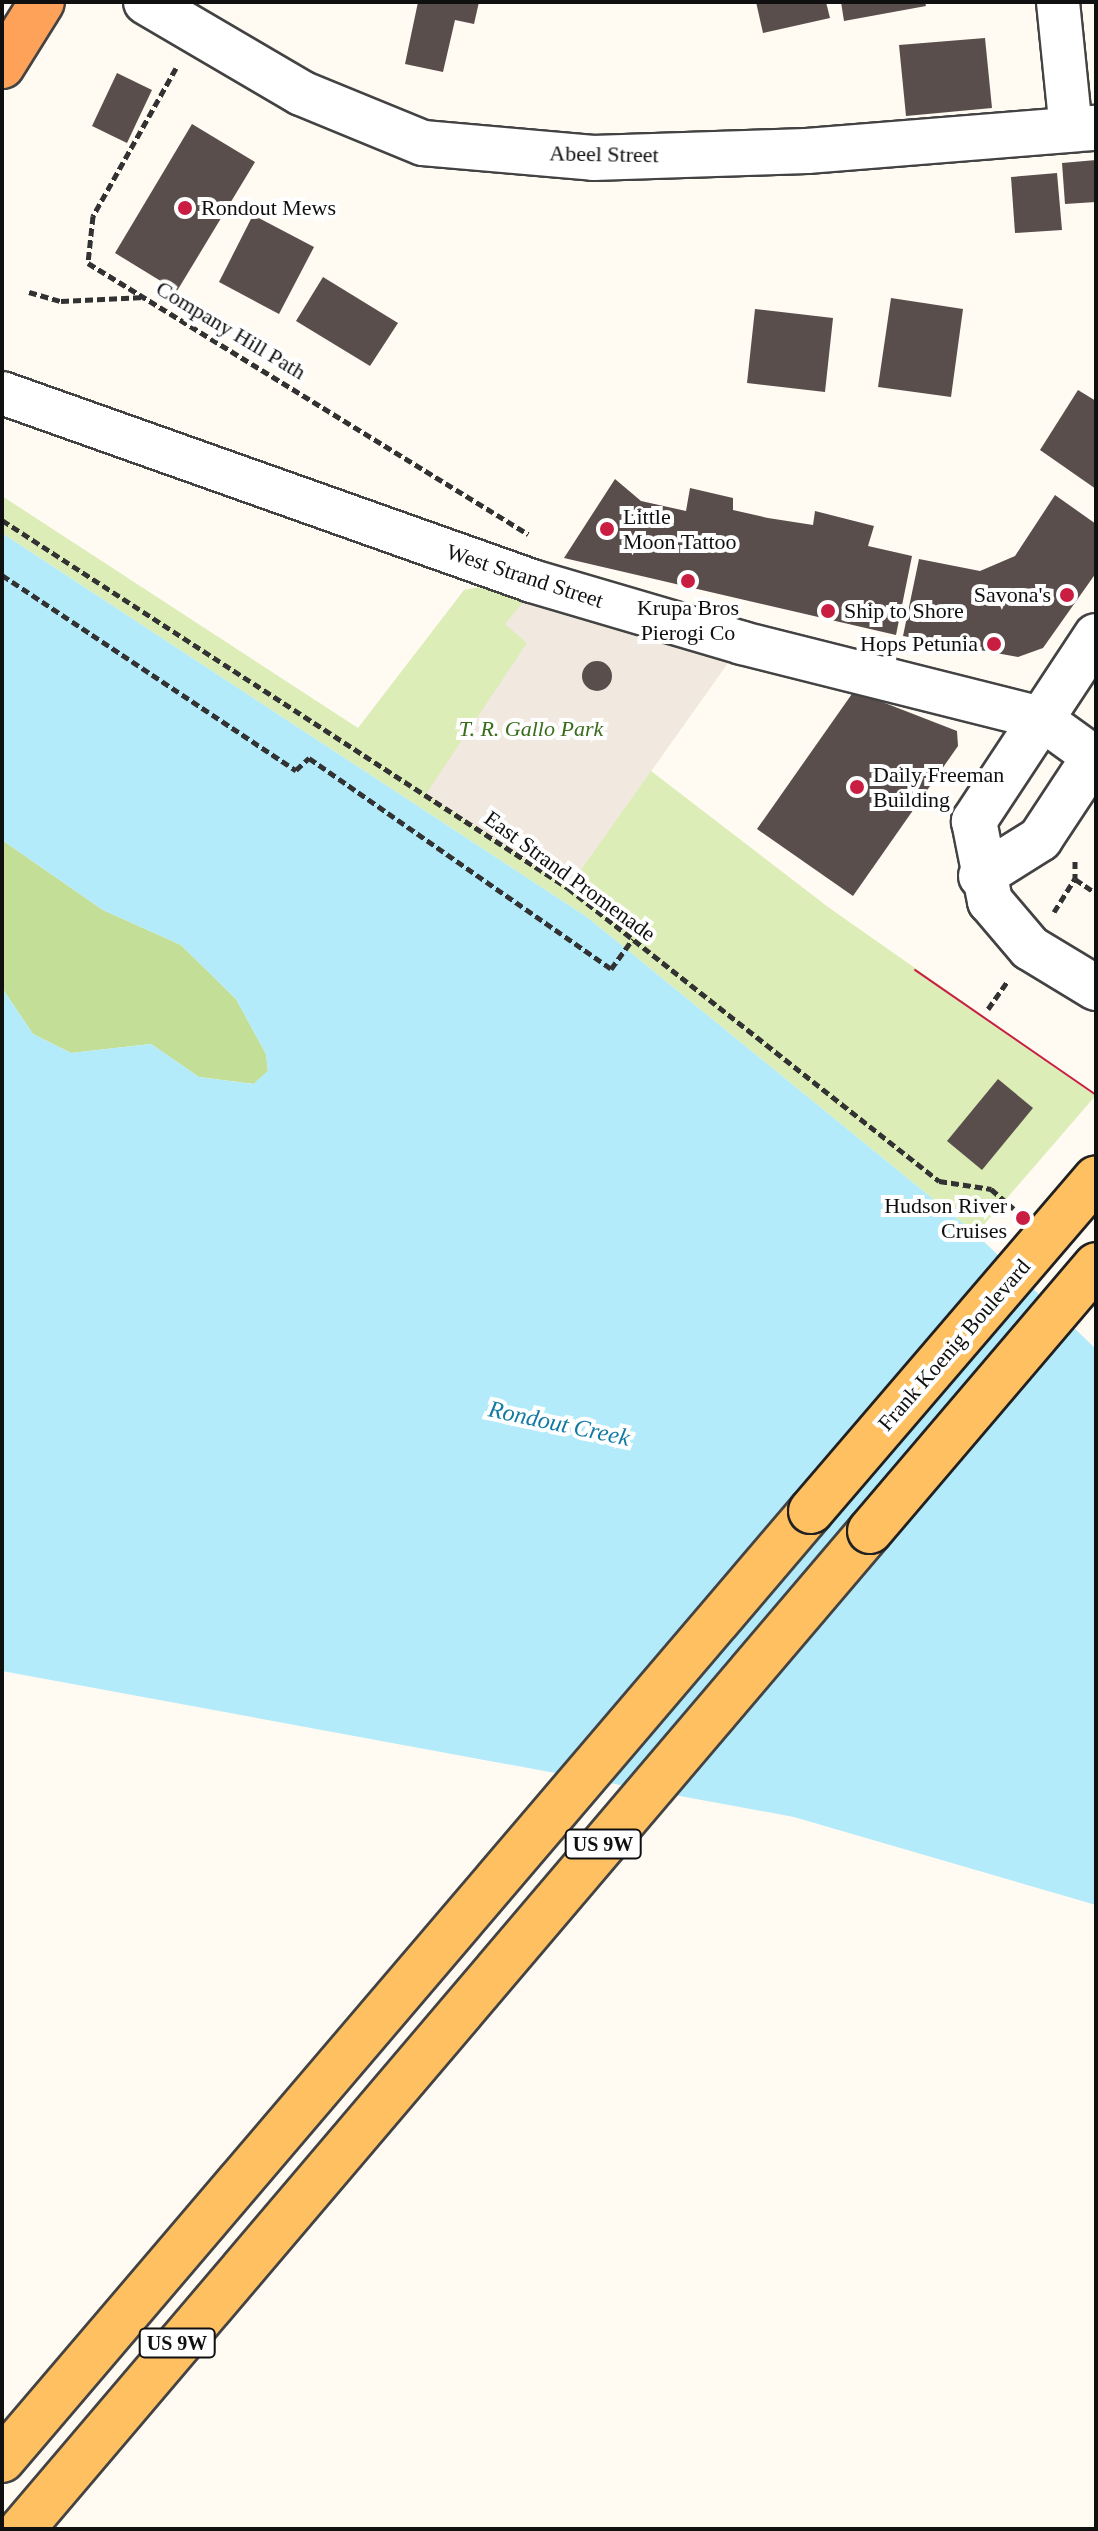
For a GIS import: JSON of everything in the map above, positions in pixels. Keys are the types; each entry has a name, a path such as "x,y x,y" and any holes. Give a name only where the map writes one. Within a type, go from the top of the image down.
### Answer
{"highway":[{"path":"10,55 42,2"}],"main road":[{"name":"Frank Koenig Boulevard","path":"2,2460 1096,1178"},
{"name":"US 9W","path":"22,2529 1096,1265"}],"street":[{"name":"Abeel Street","path":"146,2 301,93 423,143 593,158 807,151 1084,129"},
{"path":"1058,2 1084,129"},
{"name":"West Strand Street","path":"2,393 532,581 742,643 1040,718 1095,755"},
{"path":"1096,636 977,809 981,876 990,901 1030,948 1096,988"},
{"path":"981,876 1040,839 1095,755"}],"path":[{"name":"Company Hill Path","path":"196,31 93,216 88,263 542,543 532,581"},
{"path":"29,292 61,301 146,297"},
{"name":"East Strand Promenade","path":"2,520 555,879 939,1181 991,1189 1026,1220"},
{"path":"2,575 296,770 309,758 611,969 633,939"},
{"path":"1075,851 1075,879 1096,893"}],"green space":[{"name":"T. R. Gallo Park","path":"2,496 358,728 464,590 484,586 742,643 651,771 828,907 1096,1095 976,1234 587,917 2,533"},
{"path":"2,840 103,910 181,945 236,999 266,1054 268,1071 254,1084 199,1077 151,1044 71,1053 33,1034 2,988"}],"shaded area":[{"path":"525,600 742,643 568,888 426,794 527,643 505,624"}],"water":[{"name":"Rondout Creek","path":"2,533 587,917 976,1234 1096,1349 1096,1905 794,1817 2,1671 2,988 33,1034 71,1053 151,1044 199,1077 253,1084 268,1071 266,1054 236,999 181,945 103,910 2,840"}],"building":[{"path":"418,2 479,2 474,24 455,20 443,72 405,64"},
{"path":"756,2 826,2 830,18 763,33"},
{"path":"841,2 925,2 926,6 844,21"},
{"path":"985,38 992,108 906,116 899,45"},
{"path":"117,73 152,90 127,143 92,126"},
{"name":"Rondout Mews","path":"192,124 255,162 177,291 115,253"},
{"path":"1096,160 1096,202 1065,204 1062,163"},
{"path":"1057,173 1062,230 1015,233 1011,177"},
{"path":"253,215 314,247 279,314 219,282"},
{"path":"323,277 398,323 370,366 296,321"},
{"path":"891,298 963,309 951,397 878,387"},
{"path":"755,309 833,318 825,392 747,383"},
{"path":"1078,390 1096,401 1096,489 1040,450"},
{"path":"615,479 641,501 686,511 690,488 733,498 733,510 768,518 813,525 815,511 874,526 868,546 912,556 896,635 564,558"},
{"path":"1055,495 1096,524 1096,573 1043,648 1018,657 903,636 919,559 980,571 1015,556"},
{"path":"597,661 603,662 611,670 611,682 603,690 597,691 591,690 583,682 582,676 583,670 591,662"},
{"name":"Daily Freeman Building","path":"854,691 957,731 958,746 853,896 757,829"},
{"path":"998,1079 1033,1108 982,1170 947,1141"}],"tram line":[{"path":"915,970 1096,1095"}],"place":[{"name":"Rondout Mews","path":"185,208"},
{"name":"Little Moon Tattoo","path":"607,529"},
{"name":"Krupa Bros Pierogi Co","path":"688,581"},
{"name":"Savona's","path":"1067,595"},
{"name":"Ship to Shore","path":"828,611"},
{"name":"Hops Petunia","path":"994,644"},
{"name":"Daily Freeman Building","path":"857,787"},
{"name":"Hudson River Cruises","path":"1023,1218"}]}
